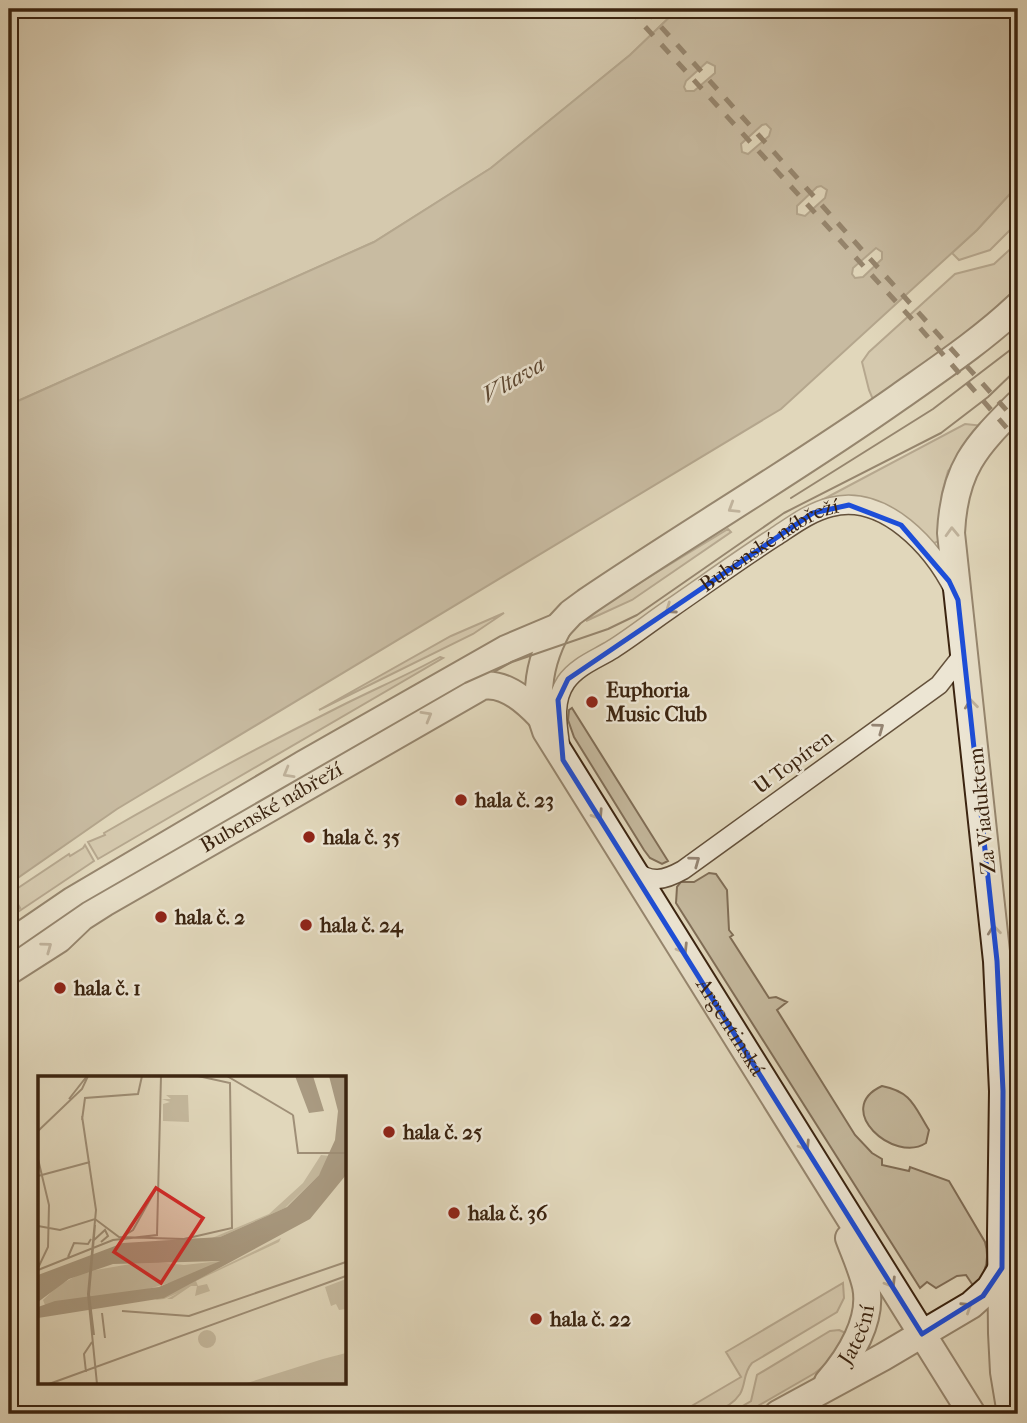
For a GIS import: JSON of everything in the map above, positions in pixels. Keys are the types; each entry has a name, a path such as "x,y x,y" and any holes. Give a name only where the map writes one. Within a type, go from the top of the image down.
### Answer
{"main road":[{"path":"558,627 571,613 604,590 791,472 976,342 1018,306"},
{"path":"791,472 936,392 1018,330"},
{"name":"Za Viaduktem","path":"1002,1268 1003,1091 998,961 951,533 952,506 957,486 970,459 1013,409"},
{"name":"Bubenské nábřeží","path":"9,944 63,906 168,843 506,649 558,627"},
{"name":"Argentinská","path":"558,627 547,650 539,684 540,716 562,760 634,870 972,1414"},
{"name":"Bubenské nábřeží","path":"9,971 51,945 82,917 104,903 482,685 494,685 515,695 540,716"},
{"name":"Jateční","path":"814,1395 847,1358 867,1308 867,1289 863,1275 829,1184"},
{"path":"1002,1268 1004,1372 1011,1414"},
{"name":"Jateční","path":"778,1414 922,1334 983,1296 1002,1268"}],"street":[{"name":"Bubenské nábřeží","path":"562,760 556,723 558,700 561,689 576,671 614,648 778,535 823,509 849,505 861,507 873,510 901,525 937,563 958,600"},
{"name":"U Topíren","path":"634,870 641,876 657,880 666,879 683,870 939,685 965,652"}],"highlighted area":[{"path":"849,505 901,525 949,581 958,600 965,652 997,961 1003,1091 1002,1268 983,1296 922,1334 563,760 558,700 568,679 813,513"}],"shaded area":[{"path":"9,9 678,9 630,55 491,168 374,242 9,405"},
{"path":"1018,185 1018,222 990,250 959,260 952,253"},
{"path":"1018,242 1018,287 964,337 874,402 862,362 869,352 955,274 994,264"},
{"path":"965,424 984,426 948,471 942,493 939,541 932,544 853,498 822,500"},
{"path":"728,529 731,532 632,600 586,621 608,602"},
{"path":"504,613 473,634 319,710 451,636"},
{"path":"440,657 443,658 98,859 88,842 248,754"},
{"path":"572,708 668,861 662,864 650,858 644,850 574,737 568,720 569,710"},
{"path":"85,845 94,861 9,918 9,915 20,908 16,901 9,906 9,894"},
{"path":"709,873 716,874 727,890 729,930 733,935 730,937 769,998 776,997 787,1002 777,1010 855,1135 872,1153 882,1159 882,1165 909,1171 910,1167 949,1181 985,1242 986,1266 974,1287 966,1275 957,1276 936,1288 927,1282 920,1288 676,903 677,887 681,882 694,882"},
{"path":"882,1086 900,1092 911,1101 929,1130 926,1143 913,1148 899,1146 873,1131 863,1108 868,1096"},
{"path":"843,1283 844,1298 837,1312 752,1363 742,1390 734,1401 712,1412 678,1414 741,1377 726,1352"},
{"path":"839,1330 850,1335 836,1356 815,1373 744,1414 729,1414 751,1401 757,1375 830,1331"}],"water":[{"name":"Vltava","path":"678,9 1018,9 1018,185 977,230 781,409 117,809 9,884 9,405 374,242 491,168 630,55","holes":["707,62 715,66 715,73 694,91 686,91 686,81","766,124 771,129 769,136 748,154 742,152 741,144","821,186 827,190 825,198 805,216 797,214 797,206","876,248 882,252 882,259 863,277 855,278 852,274 853,268"]}],"tram line":[{"path":"791,498 933,409 1018,344"},
{"path":"9,954 83,903 465,683 512,662 608,629 637,615 784,513 941,433 988,397 1018,368"}],"railway":[{"path":"629,9 920,328 1018,441"},
{"path":"645,9 1018,423"}],"place":[{"name":"Euphoria Music Club","path":"592,702"},
{"name":"hala č. 23","path":"461,800"},
{"name":"hala č. 35","path":"309,837"},
{"name":"hala č. 2","path":"161,917"},
{"name":"hala č. 24","path":"306,925"},
{"name":"hala č. 1","path":"60,988"},
{"name":"hala č. 25","path":"389,1132"},
{"name":"hala č. 36","path":"454,1213"},
{"name":"hala č. 22","path":"536,1319"}]}
